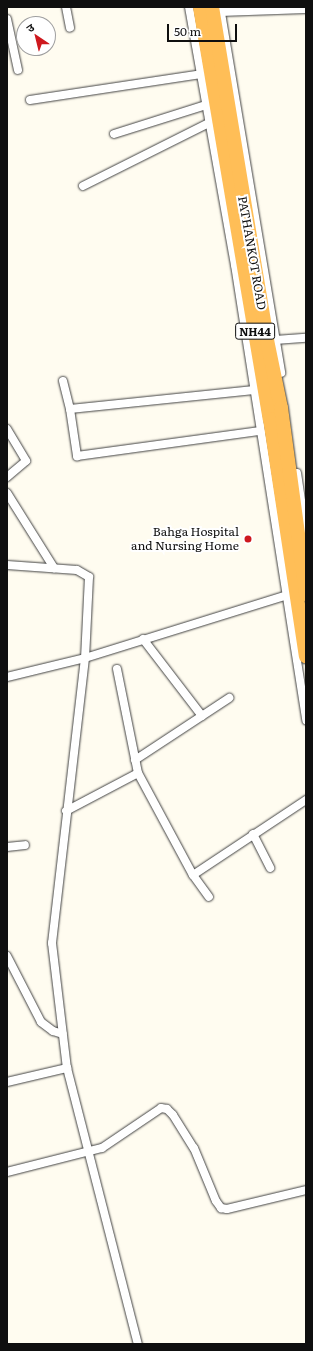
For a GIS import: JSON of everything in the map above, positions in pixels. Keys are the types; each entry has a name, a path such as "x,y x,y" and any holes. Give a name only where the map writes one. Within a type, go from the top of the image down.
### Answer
{"highway":[{"name":"NH44","path":"200,7 270,419 306,656"},
{"name":"PATHANKOT ROAD","path":"217,9 263,318 281,408 296,594"}],"street":[{"path":"66,7 70,28"},
{"path":"189,7 260,431 296,594 306,720"},
{"path":"306,9 217,9 275,340 306,534"},
{"path":"7,18 18,70"},
{"path":"30,100 201,74"},
{"path":"114,134 206,105"},
{"path":"83,186 209,123"},
{"path":"275,340 306,338"},
{"path":"63,381 70,409 77,456 260,431"},
{"path":"70,409 254,390"},
{"path":"7,429 26,461 7,477"},
{"path":"7,493 54,568"},
{"path":"7,565 84,571 89,577 85,658 66,811 52,943 67,1068 138,1344"},
{"path":"7,677 85,658 143,639 296,594"},
{"path":"143,639 202,716"},
{"path":"117,669 138,773 193,875 209,897"},
{"path":"135,760 229,698"},
{"path":"66,811 138,773"},
{"path":"193,875 306,800"},
{"path":"253,834 270,868"},
{"path":"7,847 25,846"},
{"path":"7,956 41,1022 53,1031 63,1034"},
{"path":"7,1082 67,1068"},
{"path":"7,1172 88,1153 120,1136 155,1110 167,1109 194,1148 216,1201 221,1208 227,1209 306,1190"}],"place":[{"name":"Bahga Hospital and Nursing Home","path":"248,539"}]}
